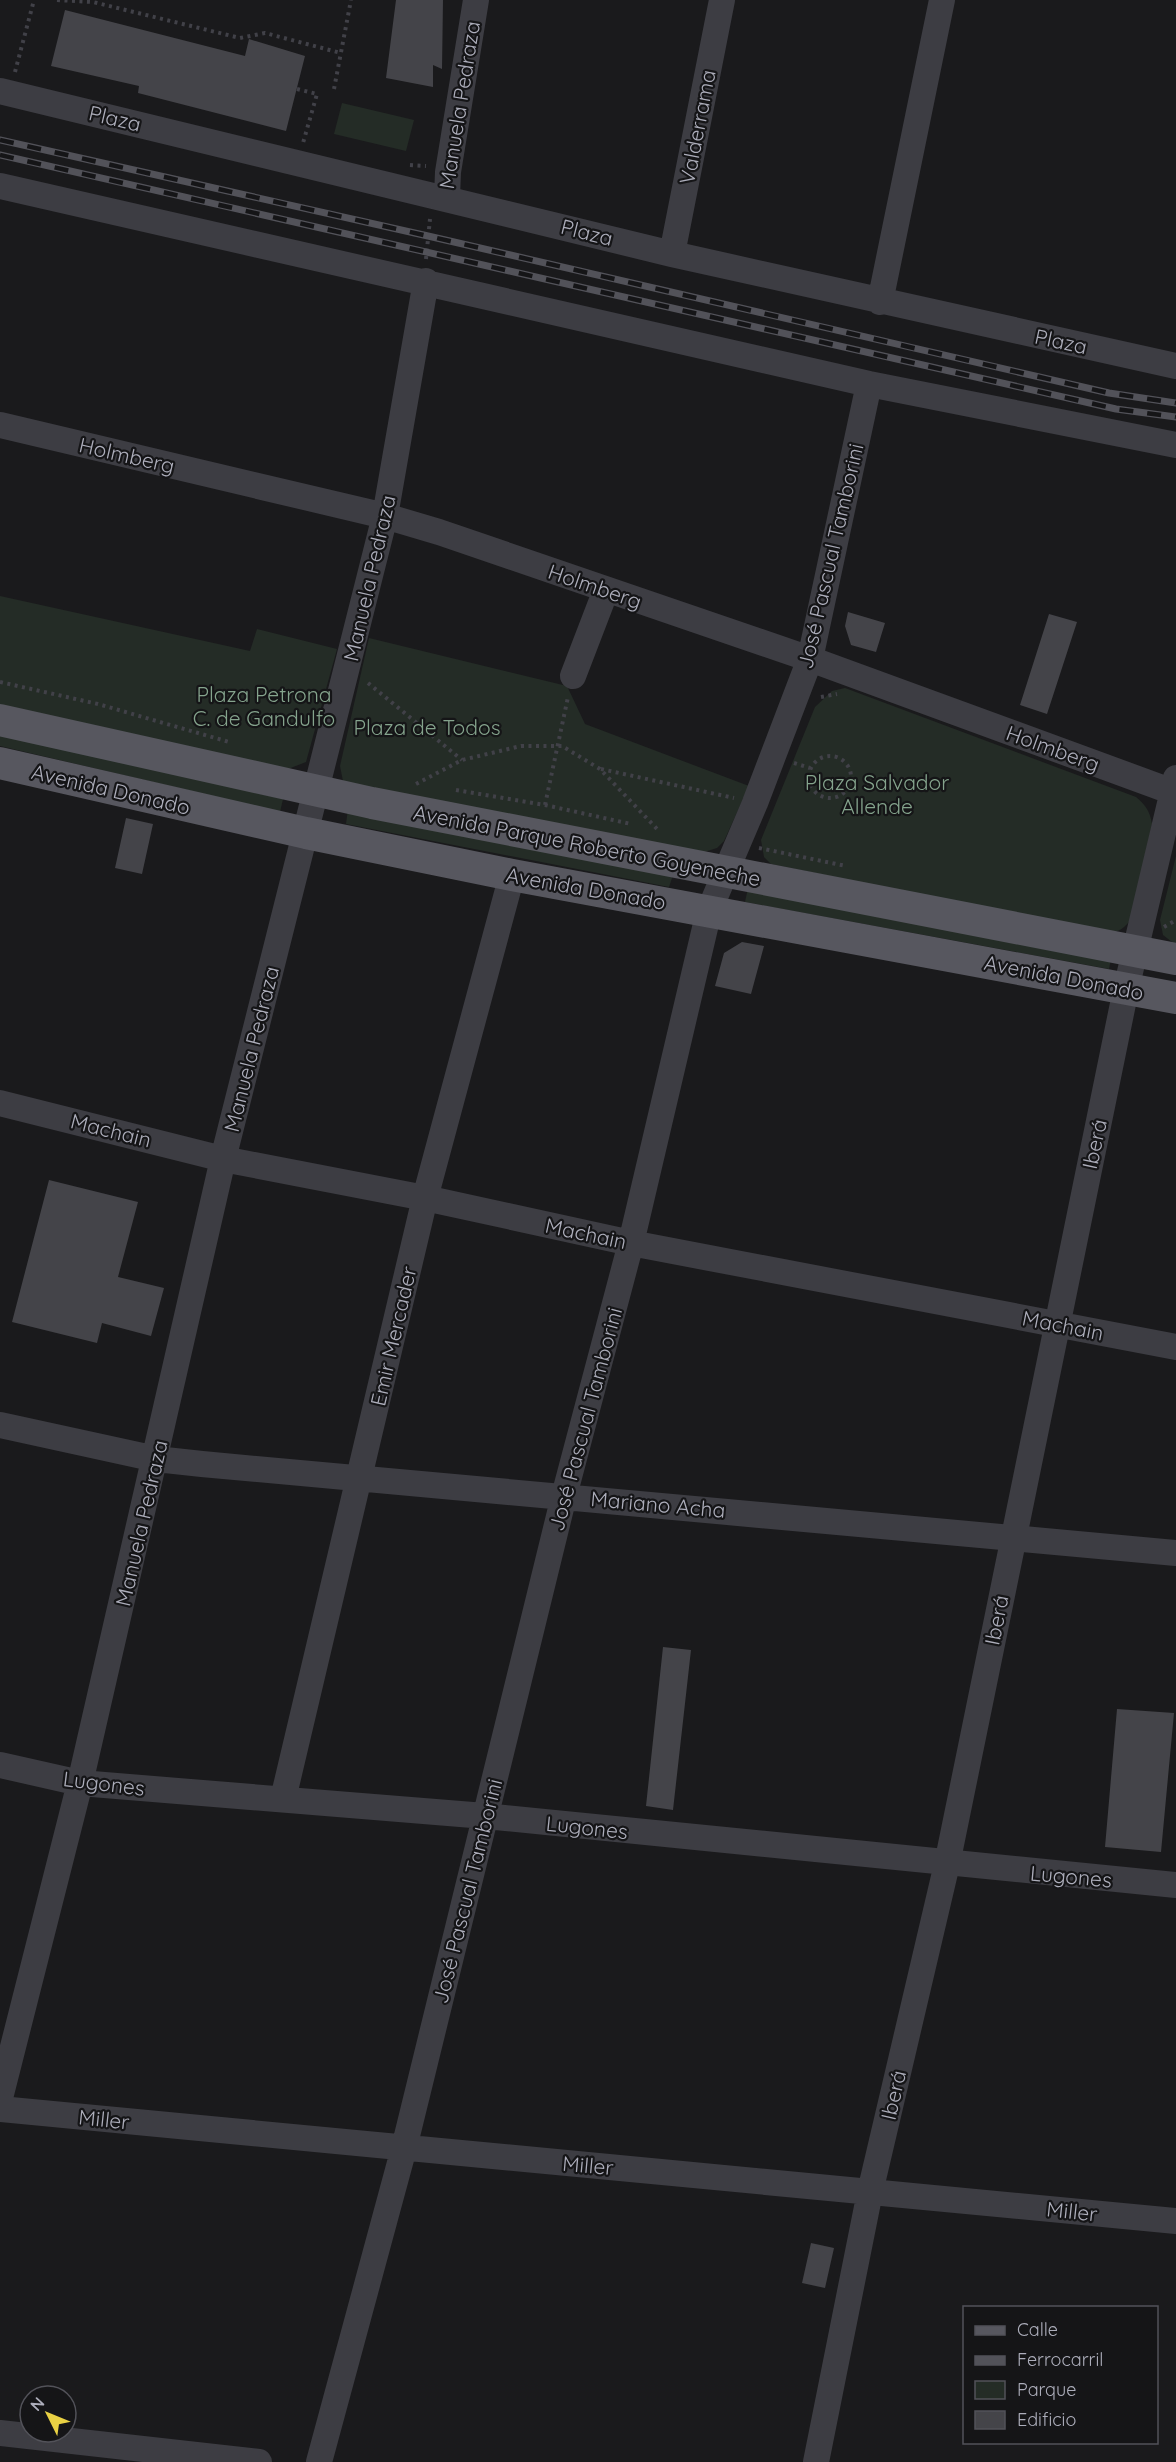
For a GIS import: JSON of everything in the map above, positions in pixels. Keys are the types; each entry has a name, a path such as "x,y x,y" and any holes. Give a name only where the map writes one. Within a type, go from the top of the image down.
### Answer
{"main road":[{"name":"Avenida Parque Roberto Goyeneche","path":"0,720 317,791 1176,959"},
{"name":"Avenida Donado","path":"0,763 306,833 512,875 1176,998"}],"street":[{"name":"Manuela Pedraza","path":"447,184 476,0"},
{"name":"Valderrama","path":"672,254 722,0"},
{"path":"880,302 942,0"},
{"name":"Plaza","path":"5,92 447,184 672,254 1176,366"},
{"path":"0,186 426,281 869,384 1176,445"},
{"name":"Manuela Pedraza","path":"0,2098 80,1783 223,1159 349,667 385,516 426,281"},
{"name":"José Pascual Tamborini","path":"319,2462 404,2148 564,1496 631,1244 709,911 755,803 810,658 869,384"},
{"name":"Holmberg","path":"0,425 385,516 810,658 1175,788"},
{"path":"573,676 606,590"},
{"name":"Iberá","path":"816,2462 870,2192 947,1864 1126,988 1175,788"},
{"name":"Emir Mercader","path":"283,1799 361,1480 425,1198 512,875"},
{"name":"Machain","path":"0,1102 223,1159 425,1198 631,1244 1176,1347"},
{"name":"Mariano Acha","path":"0,1425 156,1459 361,1480 564,1496 1176,1553"},
{"name":"Lugones","path":"0,1765 80,1783 485,1816 947,1864 1176,1885"},
{"name":"Miller","path":"0,2109 1176,2221"},
{"path":"0,2433 259,2462"}],"path":[{"path":"5,92 34,0"},
{"path":"57,0 93,2 240,38 265,33 341,53"},
{"path":"334,89 351,0"},
{"path":"297,89 317,94 302,142 313,145"},
{"path":"402,165 418,164 447,184"},
{"name":"Manuela Pedraza","path":"426,281 431,210 447,184"},
{"path":"349,667 462,760"},
{"path":"545,805 573,676"},
{"path":"0,682 98,704 233,743"},
{"path":"416,784 462,760 521,746 557,746 600,769 755,803"},
{"path":"826,756 845,761 851,773 849,786 845,793 831,799 817,795 809,783 810,768 826,756"},
{"path":"600,769 658,830"},
{"path":"1162,928 1176,920"}],"green space":[{"path":"342,103 414,120 406,151 334,134"},
{"name":"Plaza Petrona C. de Gandulfo","path":"0,596 250,651 257,629 337,649 306,762 288,769 0,707"},
{"name":"Plaza de Todos","path":"369,638 567,686 585,724 749,786 724,841 717,848 701,853 348,786 343,781 340,766"},
{"name":"Plaza Salvador Allende","path":"845,688 1136,797 1147,809 1152,824 1129,922 1119,931 1109,933 771,864 764,857 761,840 815,707 832,691"},
{"path":"0,734 283,799 280,812 0,746"},
{"path":"348,809 673,875 669,887 346,824"},
{"path":"1176,856 1176,945 1163,935 1160,920"},
{"path":"748,888 1111,959 1109,969 745,902"}],"building":[{"path":"396,0 443,0 442,69 433,65 433,87 386,78"},
{"path":"65,10 245,56 249,39 305,56 286,131 138,93 139,86 51,66"},
{"path":"848,612 885,623 876,652 851,645 845,626"},
{"path":"1049,614 1077,622 1047,714 1020,705"},
{"path":"126,818 153,824 142,874 115,868"},
{"path":"742,942 764,946 751,994 715,986 724,953"},
{"path":"49,1180 138,1202 118,1277 164,1288 151,1336 102,1323 97,1343 12,1322"},
{"path":"663,1647 691,1650 673,1810 646,1806"},
{"path":"1117,1709 1174,1713 1161,1852 1105,1847"},
{"path":"811,2243 834,2248 825,2288 802,2283"}],"railway":[{"path":"0,140 1109,393 1176,403"},
{"path":"0,155 1116,409 1176,417"}]}
